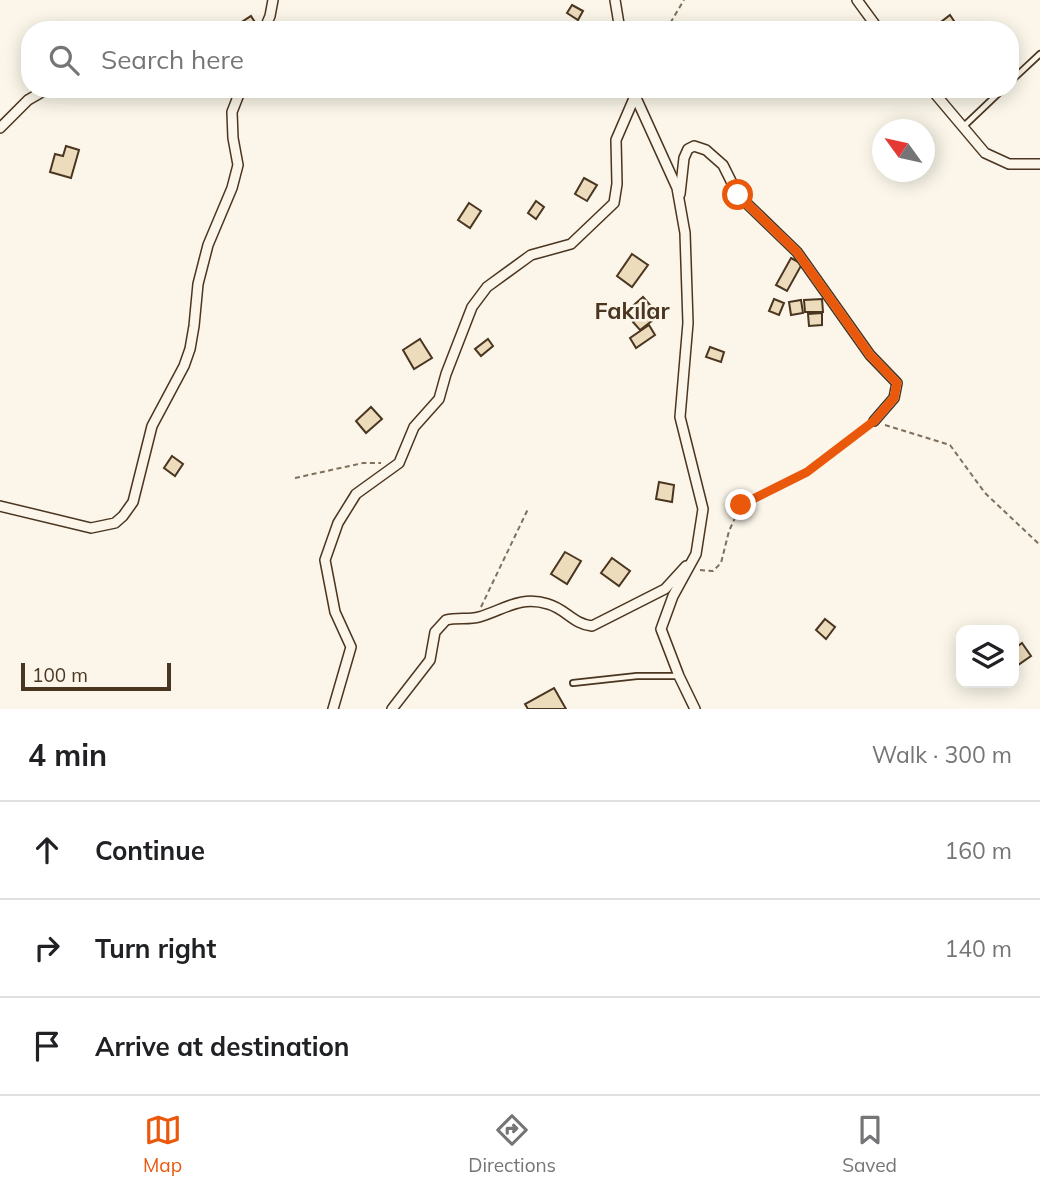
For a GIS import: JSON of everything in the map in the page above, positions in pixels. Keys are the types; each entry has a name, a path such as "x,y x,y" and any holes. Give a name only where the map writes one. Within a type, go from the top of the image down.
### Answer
{"street":[{"path":"268,21 273,0"},
{"path":"615,0 618,21"},
{"path":"857,0 872,21"},
{"path":"0,128 31,98"},
{"path":"0,506 91,528 115,523 133,502 152,426 184,366 190,349 198,284 208,244 232,188 238,165 232,112 237,98"},
{"path":"333,709 351,647 335,612 325,560 338,523 356,494 399,463 414,427 439,399 472,307 487,287 531,255 571,244 614,203 617,184 616,140 632,98"},
{"path":"636,98 677,188 685,233 688,323 680,417 703,509 696,554 673,596 661,629 695,709"},
{"path":"939,98 985,153 1009,164 1040,164"},
{"path":"680,202 684,158 688,149 694,146 706,150 723,165 738,195 797,252 870,355 897,383 894,398 874,421"},
{"path":"392,709 430,660 435,632 446,620 477,618 518,601 548,604 580,625 592,626 664,589 696,554"}],"lane":[{"path":"1019,74 1040,54"},
{"path":"963,127 994,98"},
{"path":"573,683 637,676 679,676"}],"path":[{"path":"671,21 684,0"},
{"path":"688,569 713,571 722,563 729,531 741,505 807,472 874,421 950,444 985,493 1040,545"},
{"path":"295,478 363,463 399,463"},
{"path":"477,618 528,509"}],"building":[{"path":"572,5 583,11 578,20 567,13"},
{"path":"950,15 954,21 942,21"},
{"path":"66,146 79,150 71,178 50,172 55,154 63,156"},
{"path":"584,178 597,185 587,201 575,194"},
{"path":"536,201 544,207 536,219 528,213"},
{"path":"469,203 481,211 470,228 458,220"},
{"path":"632,254 648,265 632,287 617,276"},
{"path":"791,258 802,264 787,291 776,285"},
{"path":"643,297 650,305 634,319 627,311"},
{"path":"774,299 784,303 779,315 769,311"},
{"path":"822,299 823,312 805,312 804,300"},
{"path":"801,300 803,313 791,315 789,302"},
{"path":"649,308 657,317 640,330 633,322"},
{"path":"822,313 822,325 809,326 808,314"},
{"path":"649,325 655,335 636,348 630,338"},
{"path":"420,339 432,358 414,369 403,350"},
{"path":"488,339 493,346 481,356 475,349"},
{"path":"710,347 724,352 721,362 706,357"},
{"path":"371,407 382,419 366,433 356,421"},
{"path":"172,456 183,464 175,476 164,468"},
{"path":"659,482 674,485 672,502 656,499"},
{"path":"565,552 581,561 567,584 551,574"},
{"path":"612,558 630,571 619,586 601,573"},
{"path":"825,619 835,627 826,639 816,630"},
{"path":"1022,643 1031,656 1019,664 1019,645"},
{"path":"554,688 566,709 528,709 525,704"}],"district":[{"name":"Fakılar","path":"632,310"}],"route":[{"path":"738,195 797,252 870,355 897,383 894,398 874,421 807,472 741,505"}]}
